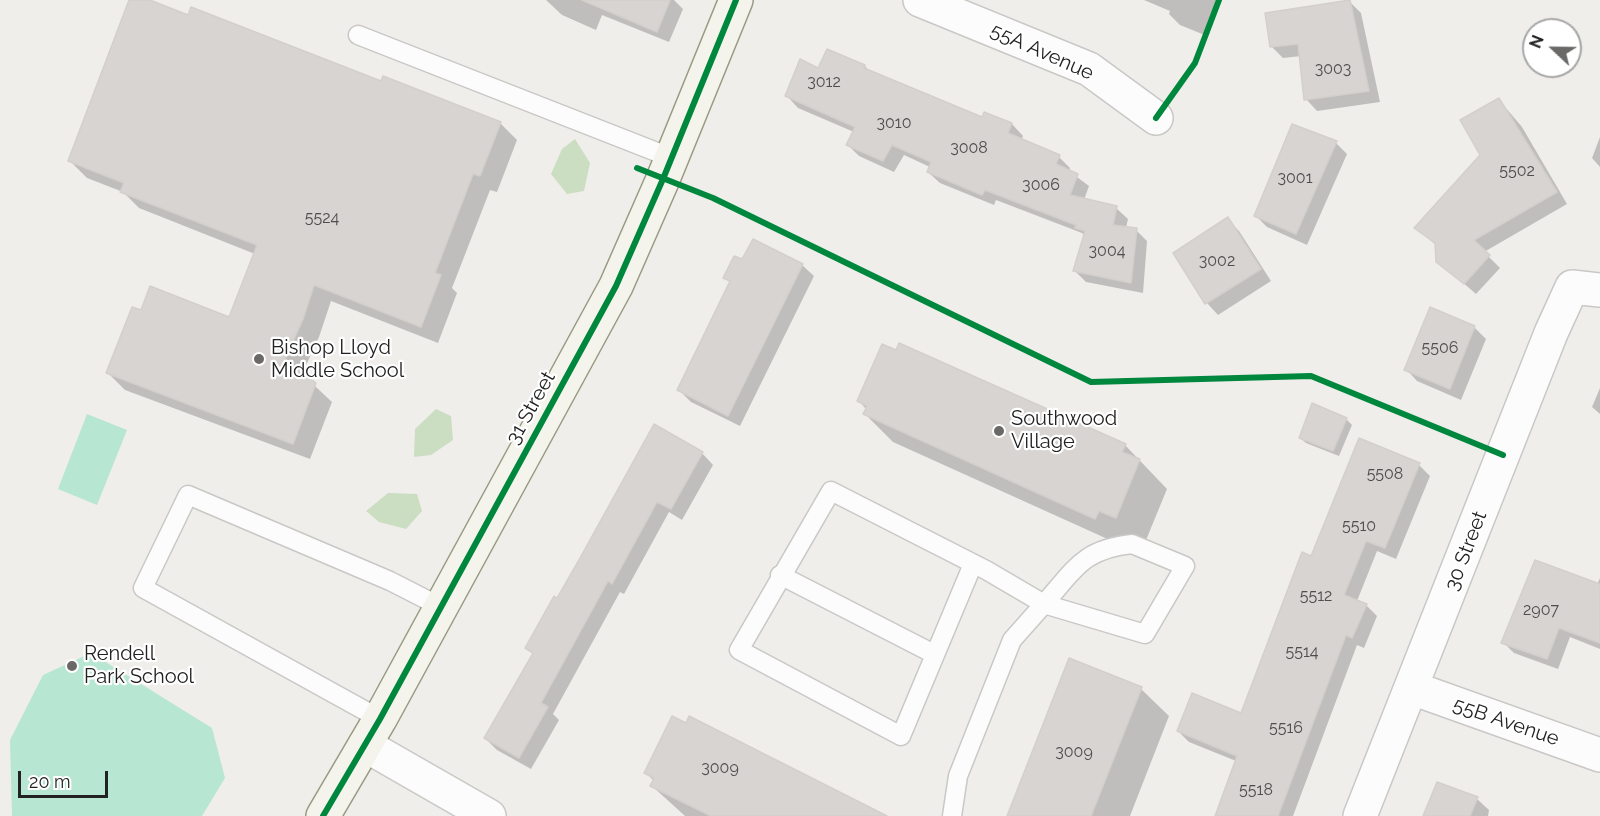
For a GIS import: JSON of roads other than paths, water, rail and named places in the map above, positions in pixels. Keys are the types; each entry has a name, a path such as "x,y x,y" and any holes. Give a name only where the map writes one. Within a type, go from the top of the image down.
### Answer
{"street":[{"name":"31 Street","path":"323,816 373,732 615,286 672,158 736,0"},
{"name":"55A Avenue","path":"920,0 1089,69 1155,118"},
{"name":"30 Street","path":"1360,816 1551,333 1586,288"},
{"name":"55B Avenue","path":"1412,688 1600,755"},
{"path":"373,732 489,816"}],"lane":[{"path":"358,35 672,158"},
{"path":"952,816 958,777 1011,640 1044,604 1090,554 1106,547 1132,544 1185,566 1145,634 1044,604 974,564 831,491 780,575 739,650 901,736 974,564"},
{"path":"373,732 143,588 188,495 390,581 441,607"},
{"path":"780,575 934,654"}],"place":[{"name":"Bishop Lloyd Middle School","path":"259,359"},
{"name":"Southwood Village","path":"999,431"},
{"name":"Rendell Park School","path":"72,666"}]}
